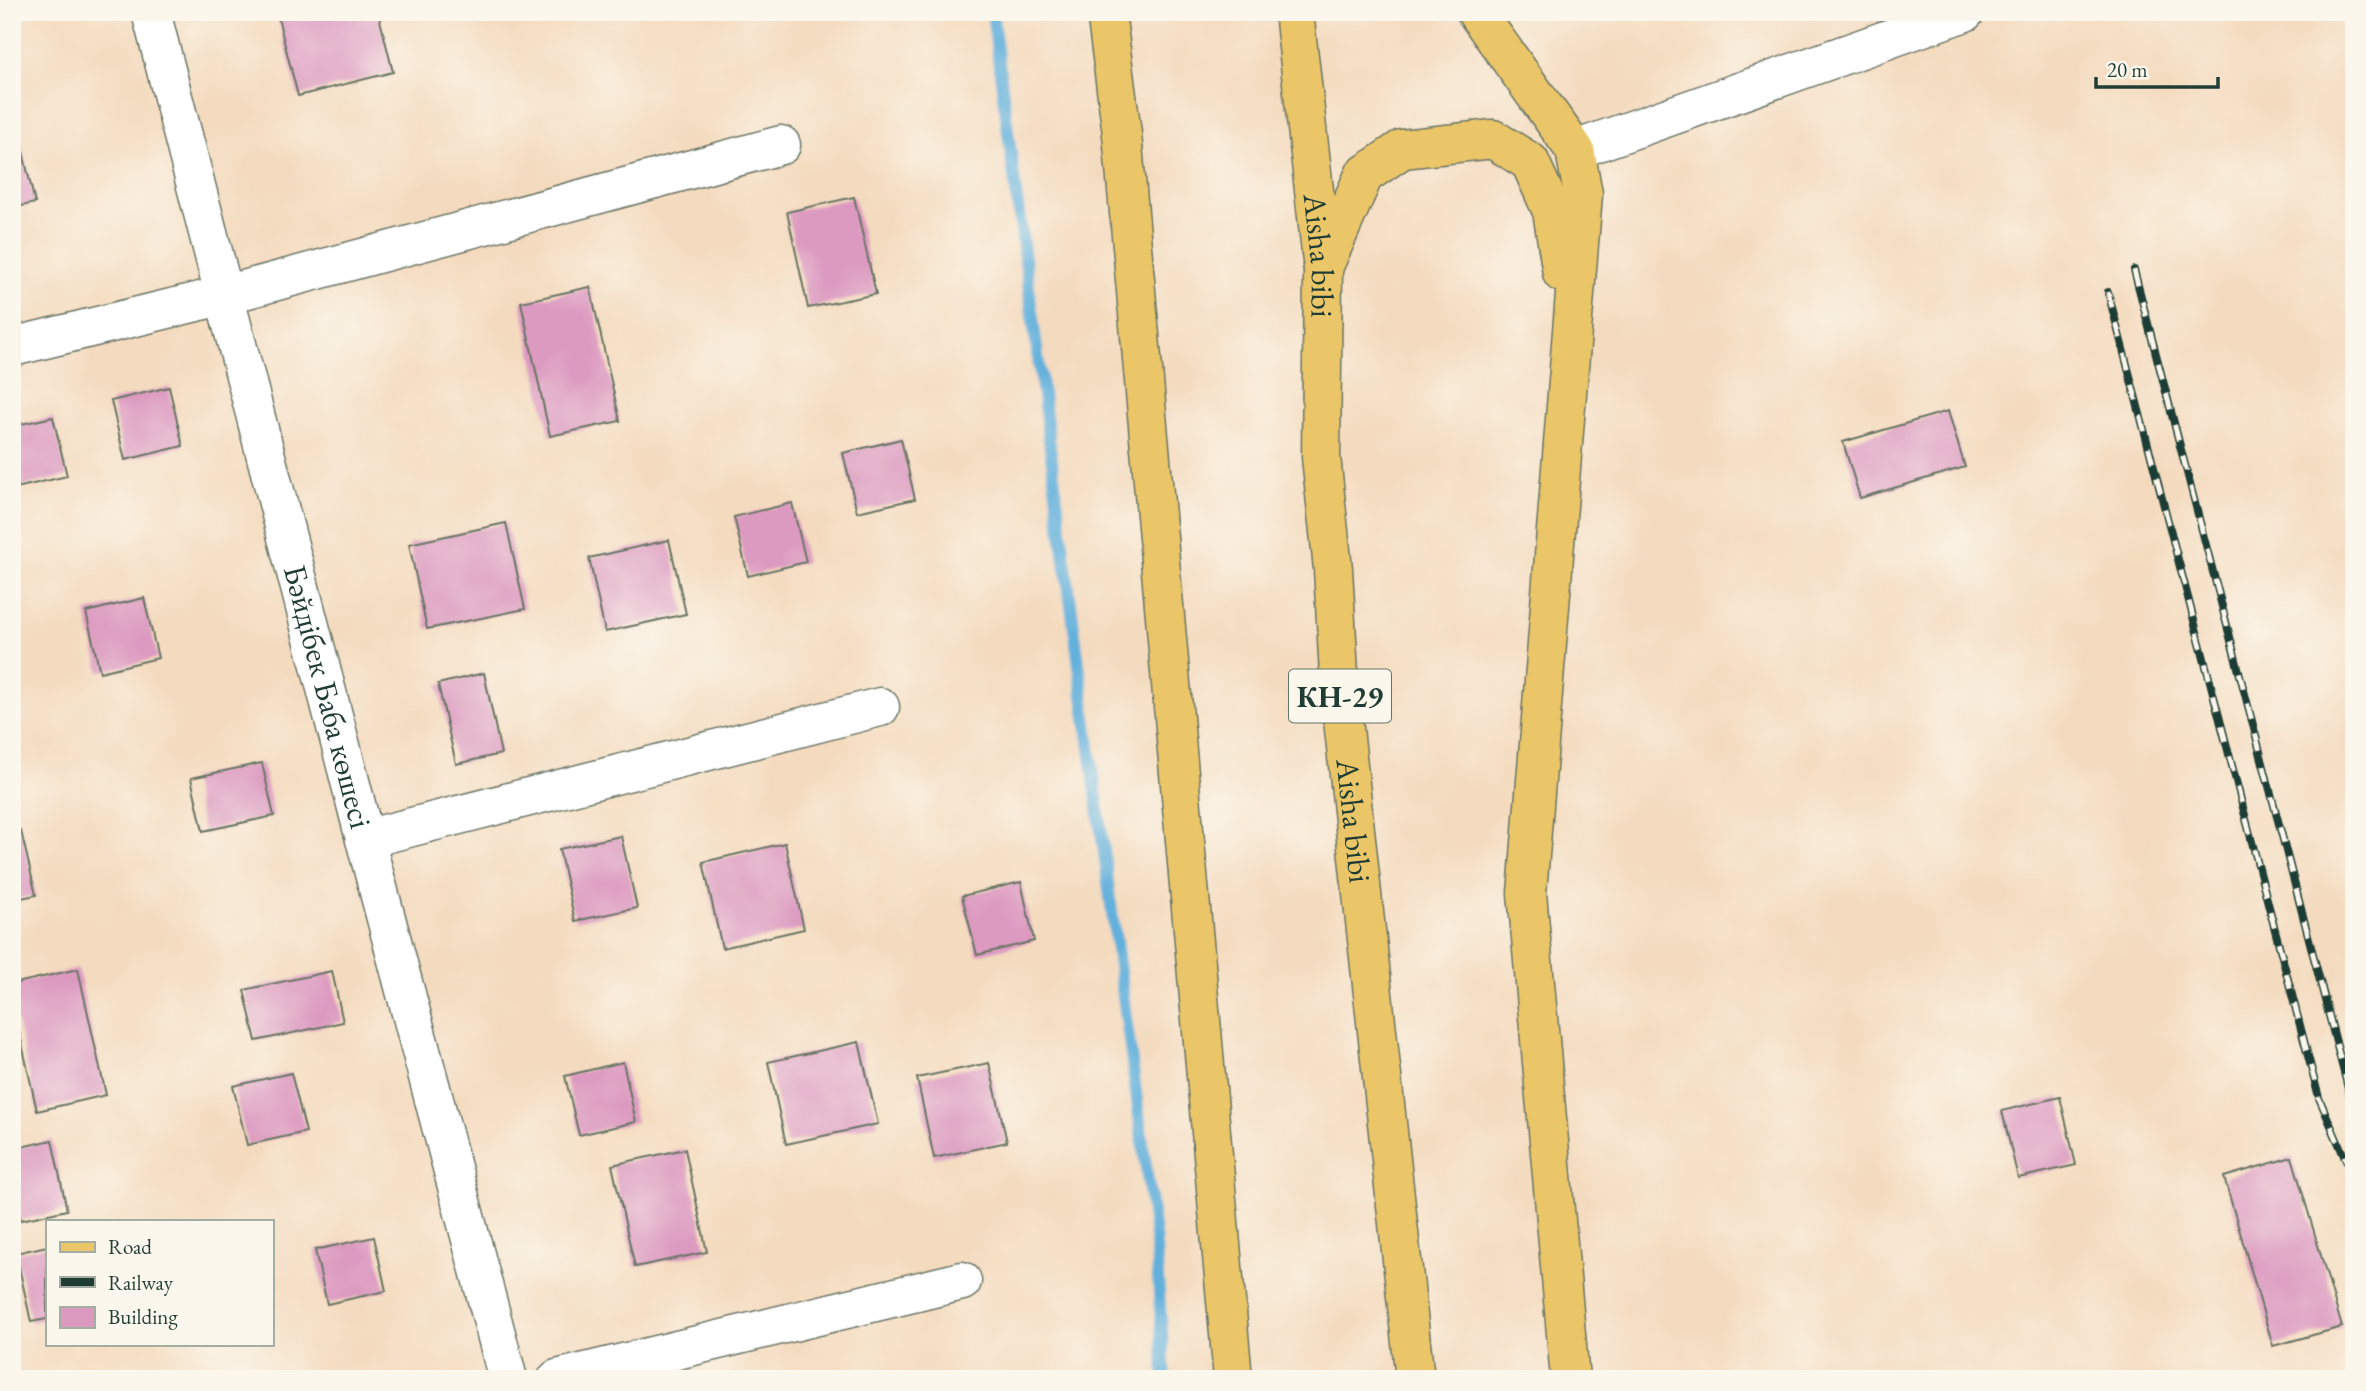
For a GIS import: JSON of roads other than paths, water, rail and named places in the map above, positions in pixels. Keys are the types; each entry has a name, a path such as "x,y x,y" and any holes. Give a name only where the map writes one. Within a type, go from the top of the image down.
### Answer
{"main road":[{"path":"1106,12 1122,134 1233,1379"},
{"name":"Aisha bibi","path":"1294,12 1323,270 1321,457 1333,569 1340,692 1415,1379"},
{"path":"1476,12 1575,150 1583,194 1527,893 1570,1379"},
{"path":"1323,270 1364,174 1402,149 1493,139 1530,162 1552,211 1571,326"}],"street":[{"name":"Бәйдібек Баба көшесі","path":"152,12 365,839 508,1379"},
{"path":"1575,150 1965,12"},
{"path":"12,348 225,295 781,145"},
{"path":"365,839 880,707"},
{"path":"557,1379 962,1280"}],"waterway":[{"path":"992,12 1155,1235 1165,1379"}],"railway":[{"path":"2134,270 2354,1111"},
{"path":"2108,292 2319,1098 2354,1179"}]}
